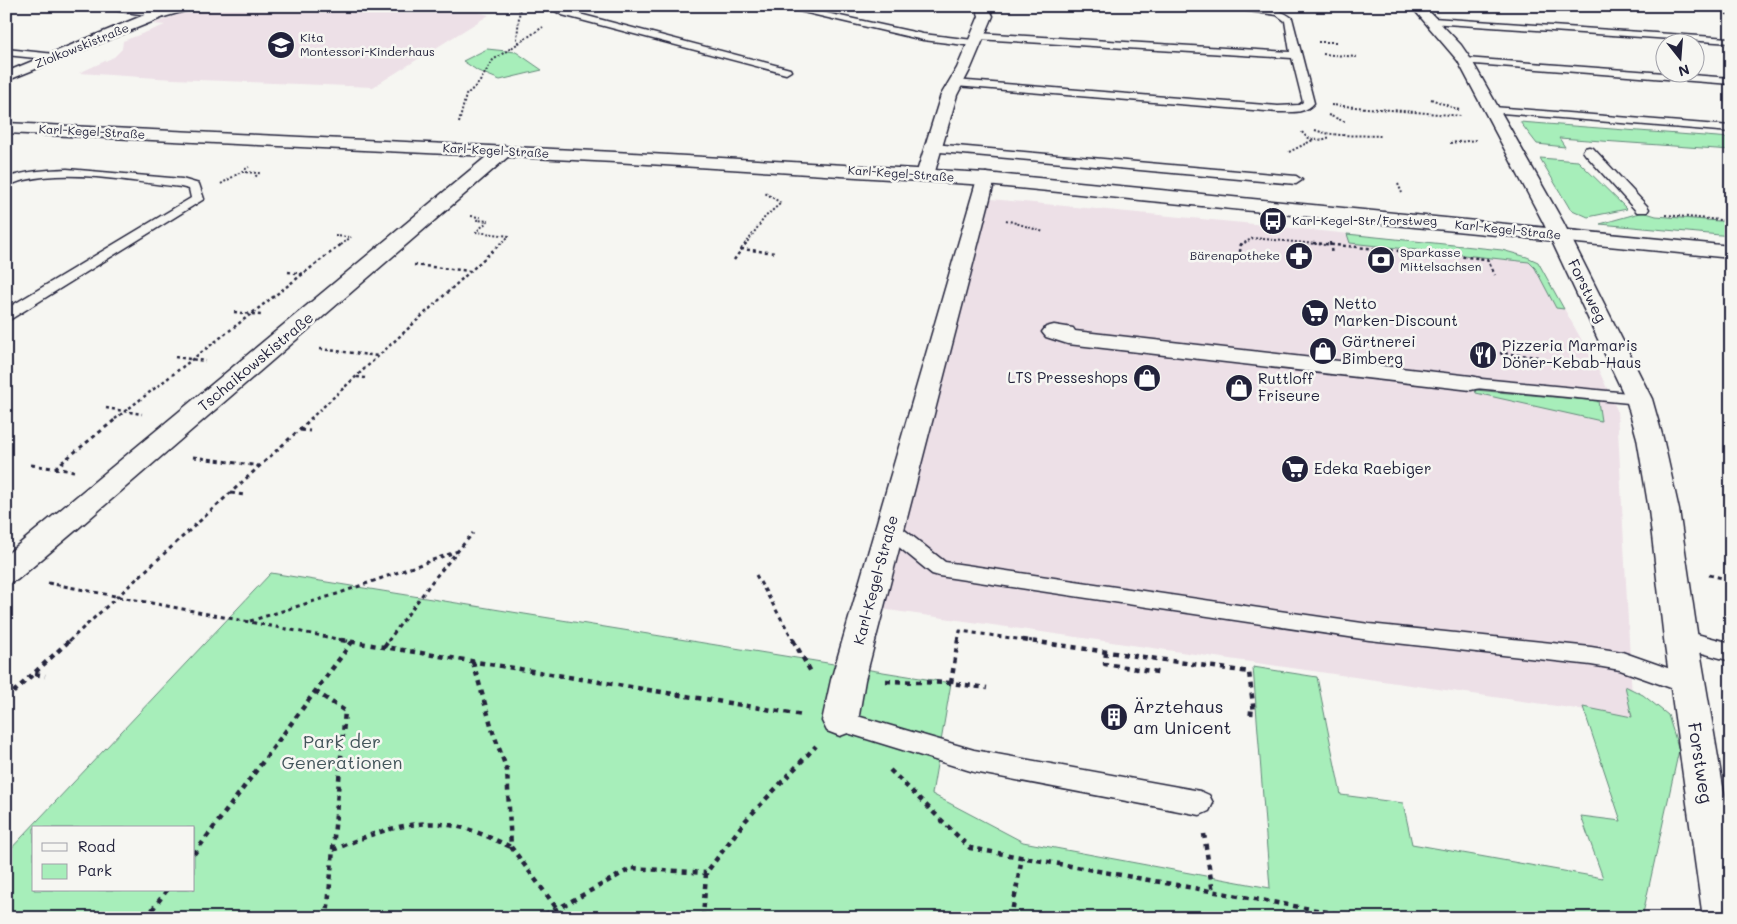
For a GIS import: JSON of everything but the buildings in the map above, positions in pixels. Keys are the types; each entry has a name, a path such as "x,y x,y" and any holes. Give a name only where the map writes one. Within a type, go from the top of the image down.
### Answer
{"street":[{"name":"Ziolkowskistraße","path":"6,77 159,14 187,6"},
{"path":"925,175 949,94 964,68 986,16 982,6"},
{"name":"Forstweg","path":"1417,6 1433,21 1466,61 1560,236 1639,399 1650,438 1664,510 1681,639 1724,918"},
{"name":"Karl-Kegel-Straße","path":"6,128 504,151 925,175 1731,252"},
{"name":"Tschaikowskistraße","path":"6,572 504,151"},
{"name":"Karl-Kegel-Straße","path":"840,721 848,680 986,180"},
{"path":"1054,332 1066,333 1068,338 1471,383"}],"lane":[{"path":"107,6 159,14"},
{"path":"551,6 565,13 786,71"},
{"path":"781,6 923,37 1296,55"},
{"path":"955,83 1278,109 1302,108 1309,103 1289,20 1280,13 1234,6"},
{"path":"1433,21 1729,41"},
{"path":"6,52 55,57"},
{"path":"1466,61 1731,81"},
{"path":"1495,114 1731,130"},
{"path":"933,148 1296,180"},
{"path":"1589,151 1642,210"},
{"path":"6,182 15,178 67,172 182,183 195,187 198,199 6,316"},
{"path":"1471,383 1639,399"},
{"path":"890,529 939,569 1369,632 1591,656 1622,661 1688,685"},
{"path":"1681,639 1731,652"},
{"path":"840,721 974,761 1200,804"}],"path":[{"path":"519,43 517,39 520,6"},
{"path":"1717,6 1731,17"},
{"path":"459,125 466,95 479,83 493,60 565,13"},
{"path":"1431,99 1459,110"},
{"path":"1309,103 1495,114"},
{"path":"1306,130 1302,131 1302,134 1313,140"},
{"path":"1289,152 1313,140 1322,140 1328,138 1328,135 1338,133 1381,136"},
{"path":"216,187 252,166"},
{"path":"241,172 259,173 254,178"},
{"path":"734,260 764,217 782,203"},
{"path":"1642,210 1657,215 1731,221"},
{"path":"6,699 406,330 456,288 471,271 509,236 476,232 488,221 477,220 480,217 433,212"},
{"path":"975,218 1011,221 1044,232"},
{"path":"55,468 125,411 351,237"},
{"path":"1240,252 1241,243 1253,238 1331,244 1487,260 1495,275"},
{"path":"1331,244 1332,254"},
{"path":"741,249 776,253"},
{"path":"375,261 471,271"},
{"path":"406,330 414,331"},
{"path":"277,344 379,356"},
{"path":"356,377 365,378"},
{"path":"299,430 310,431"},
{"path":"150,452 260,466"},
{"path":"230,492 244,495"},
{"path":"384,647 434,579 474,533"},
{"path":"249,621 345,592 458,551"},
{"path":"756,575 840,721"},
{"path":"44,582 352,642 840,721"},
{"path":"951,683 960,631 1249,672 1254,713 1244,712"},
{"path":"195,853 352,642"},
{"path":"1106,652 1105,664 1158,672"},
{"path":"473,662 493,732 508,770 511,847"},
{"path":"34,674 45,676"},
{"path":"892,681 951,683 987,688"},
{"path":"315,691 345,711 327,918"},
{"path":"703,918 706,873 746,820 840,721"},
{"path":"888,768 970,848 1361,918"},
{"path":"1200,804 1213,893"},
{"path":"333,850 371,834 426,823 462,827 511,847 564,918"},
{"path":"1011,918 1022,857"},
{"path":"535,918 557,909 632,868 706,873"},
{"path":"146,918 166,892"}],"shaded area":[{"name":"Kita Montessori-Kinderhaus","path":"201,6 456,6 489,15 373,87 173,79 79,73 114,57 122,49 123,41 165,25 153,24"},
{"path":"991,199 1502,250 1517,253 1538,262 1599,371 1617,410 1633,717 881,609"}],"green space":[{"path":"487,49 516,52 542,70 500,80 478,71 463,61"},
{"path":"1520,122 1731,138 1731,150 1559,138 1565,147 1537,144"},
{"path":"1540,158 1578,161 1627,209 1588,217 1570,209"},
{"path":"1643,212 1656,216 1731,222 1731,236 1600,224"},
{"path":"1347,234 1502,250 1527,257 1538,262 1564,309 1556,308 1535,268 1529,262 1350,243"},
{"path":"1475,390 1598,401 1601,421 1476,393"},
{"name":"Park der Generationen","path":"271,573 951,683 932,794 1023,842 1270,888 1253,667 1317,677 1341,795 1403,803 1412,844 1603,878 1581,816 1621,821 1583,707 1632,717 1625,686 1643,695 1668,715 1679,750 1642,918 6,918 6,854 32,826 32,892 195,892 195,826 32,826"}],"place":[{"name":"Kita Montessori-Kinderhaus","path":"281,45"},
{"name":"Karl-Kegel-Str/Forstweg","path":"1273,221"},
{"name":"Bärenapotheke","path":"1299,256"},
{"name":"Sparkasse Mittelsachsen","path":"1381,260"},
{"name":"Netto Marken-Discount","path":"1315,313"},
{"name":"Gärtnerei Bimberg","path":"1323,351"},
{"name":"Pizzeria Marmaris Döner-Kebab-Haus","path":"1483,355"},
{"name":"LTS Presseshops","path":"1147,378"},
{"name":"Ruttloff Friseure","path":"1239,388"},
{"name":"Edeka Raebiger","path":"1295,469"},
{"name":"Ärztehaus am Unicent","path":"1114,717"}]}
